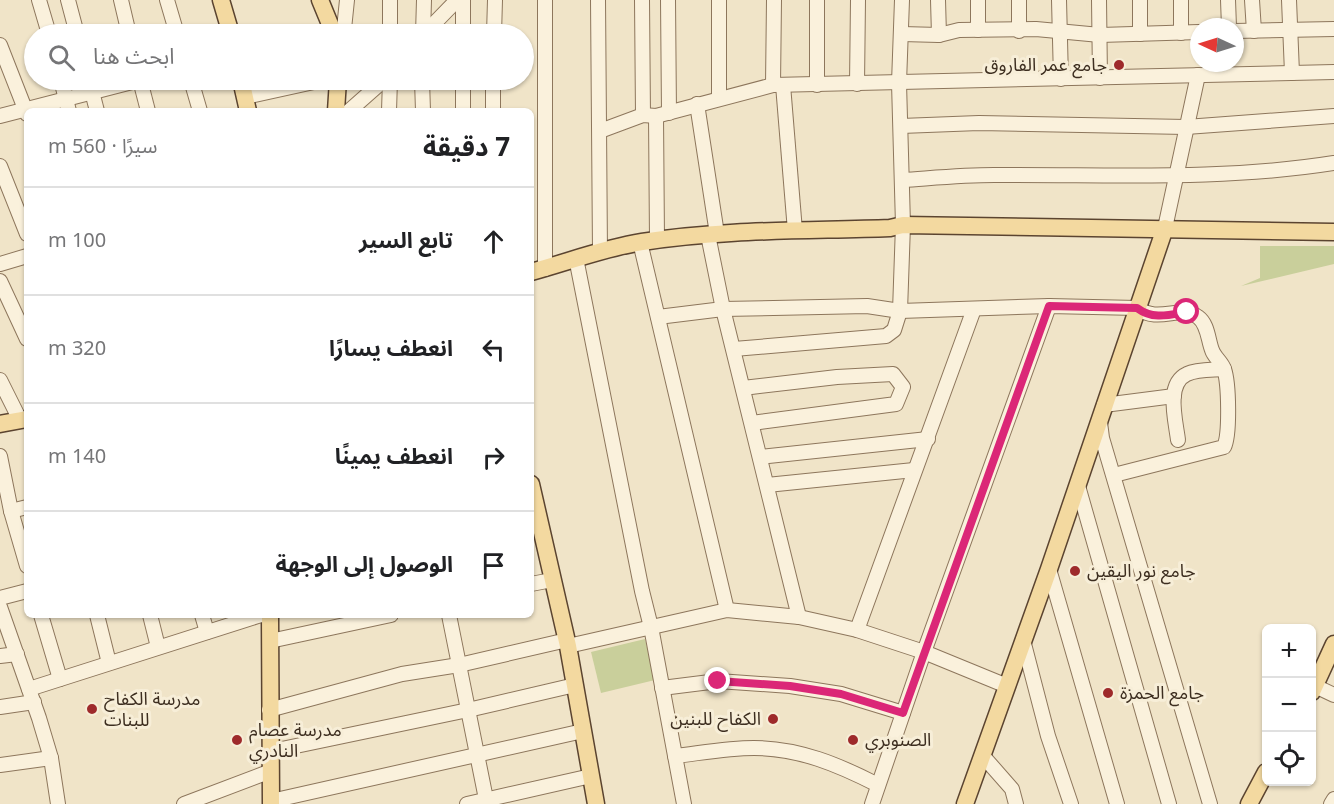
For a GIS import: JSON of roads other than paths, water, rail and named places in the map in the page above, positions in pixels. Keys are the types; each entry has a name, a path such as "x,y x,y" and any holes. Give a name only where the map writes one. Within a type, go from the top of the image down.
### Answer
{"main road":[{"path":"221,0 228,24"},
{"path":"320,0 329,24"},
{"path":"336,108 337,90"},
{"path":"538,271 576,258 640,242 712,234 890,228 903,225 1334,232"},
{"path":"965,804 1078,486 1166,228"},
{"path":"0,424 24,420"},
{"path":"534,511 567,643 596,804"},
{"path":"270,618 271,803"},
{"path":"1316,683 1334,644"},
{"path":"1249,804 1262,780"}],"street":[{"path":"39,0 46,24"},
{"path":"68,0 74,24"},
{"path":"121,0 127,24"},
{"path":"167,0 174,24"},
{"path":"345,24 347,0"},
{"path":"390,0 390,24"},
{"path":"423,24 424,0"},
{"path":"433,24 457,0"},
{"path":"463,0 463,24"},
{"path":"494,24 495,0"},
{"path":"538,271 545,0"},
{"path":"598,0 600,252"},
{"path":"642,0 656,114"},
{"path":"657,240 656,114 668,0"},
{"path":"719,0 719,98"},
{"path":"774,0 778,85 795,231"},
{"path":"817,0 817,85"},
{"path":"857,84 858,0"},
{"path":"734,350 886,336 894,330 900,311 903,225 899,83 902,0"},
{"path":"938,0 939,35"},
{"path":"978,0 978,30"},
{"path":"1019,0 1019,31"},
{"path":"1059,0 1061,79"},
{"path":"1099,0 1100,78"},
{"path":"1140,0 1140,34"},
{"path":"1181,0 1181,33"},
{"path":"1228,0 1229,18"},
{"path":"1252,0 1254,31"},
{"path":"1289,0 1292,73"},
{"path":"902,34 939,35 959,30 1036,29 1100,35 1190,32"},
{"path":"1244,31 1334,29"},
{"path":"0,45 25,108"},
{"path":"600,131 656,114 778,85 1334,72"},
{"path":"1166,228 1175,176 1198,75"},
{"path":"64,90 68,105"},
{"path":"91,90 96,108"},
{"path":"47,108 68,105 103,90"},
{"path":"143,90 147,108"},
{"path":"193,90 199,108"},
{"path":"247,104 291,90"},
{"path":"352,108 373,90"},
{"path":"389,108 390,90"},
{"path":"422,90 423,108"},
{"path":"463,90 463,108"},
{"path":"493,90 493,108"},
{"path":"697,104 723,309 799,617"},
{"path":"0,116 24,111"},
{"path":"901,126 979,123 1186,127 1334,116"},
{"path":"903,180 991,175 1175,176 1285,171 1334,163"},
{"path":"0,166 24,226"},
{"path":"640,242 727,610"},
{"path":"0,264 24,257"},
{"path":"576,258 651,627 684,804"},
{"path":"0,281 24,333"},
{"path":"658,317 723,309 867,306 900,311 1049,306 1137,308 1146,315 1187,312 1200,318 1208,334 1212,352 1224,369 1228,412 1224,447 1114,475"},
{"path":"872,804 924,652 1049,306"},
{"path":"857,630 974,309"},
{"path":"1178,440 1174,396 1179,380 1187,374 1224,369"},
{"path":"743,388 837,377 893,374 903,387 896,404 752,423"},
{"path":"0,380 24,420"},
{"path":"1104,405 1174,396"},
{"path":"1100,422 1102,438 1210,804"},
{"path":"760,457 927,439"},
{"path":"0,456 11,511 24,556"},
{"path":"767,486 914,470"},
{"path":"1078,486 1169,804"},
{"path":"11,511 24,508"},
{"path":"1049,569 1117,804"},
{"path":"534,583 552,580"},
{"path":"0,598 24,592"},
{"path":"0,607 51,758 58,804"},
{"path":"269,710 402,674 459,665 727,610 799,617 857,630 924,652 1008,686"},
{"path":"42,618 60,679"},
{"path":"98,618 109,663"},
{"path":"151,618 158,647"},
{"path":"203,618 207,632"},
{"path":"0,707 31,696 60,679 247,618"},
{"path":"270,641 377,618"},
{"path":"450,618 487,802"},
{"path":"1023,640 1048,736 1071,804"},
{"path":"0,656 16,654"},
{"path":"662,688 718,681 790,686 841,694 903,713"},
{"path":"272,751 575,685"},
{"path":"1316,690 1334,695"},
{"path":"271,803 583,731"},
{"path":"675,756 754,748 797,753 843,767 878,785"},
{"path":"983,756 1012,789 1016,804"},
{"path":"0,765 51,758"},
{"path":"184,804 272,771"},
{"path":"467,804 487,802 591,776"},
{"path":"1331,804 1334,799"}],"place":[{"name":"جامع عمر الفاروق","path":"1119,65"},
{"name":"جامع نور اليقين","path":"1075,571"},
{"name":"جامع الحمزة","path":"1108,693"},
{"name":"مدرسة الكفاح للبنات","path":"92,709"},
{"name":"الكفاح للبنين","path":"773,719"},
{"name":"مدرسة عصام النادري","path":"237,740"},
{"name":"الصنوبري","path":"853,740"}]}
